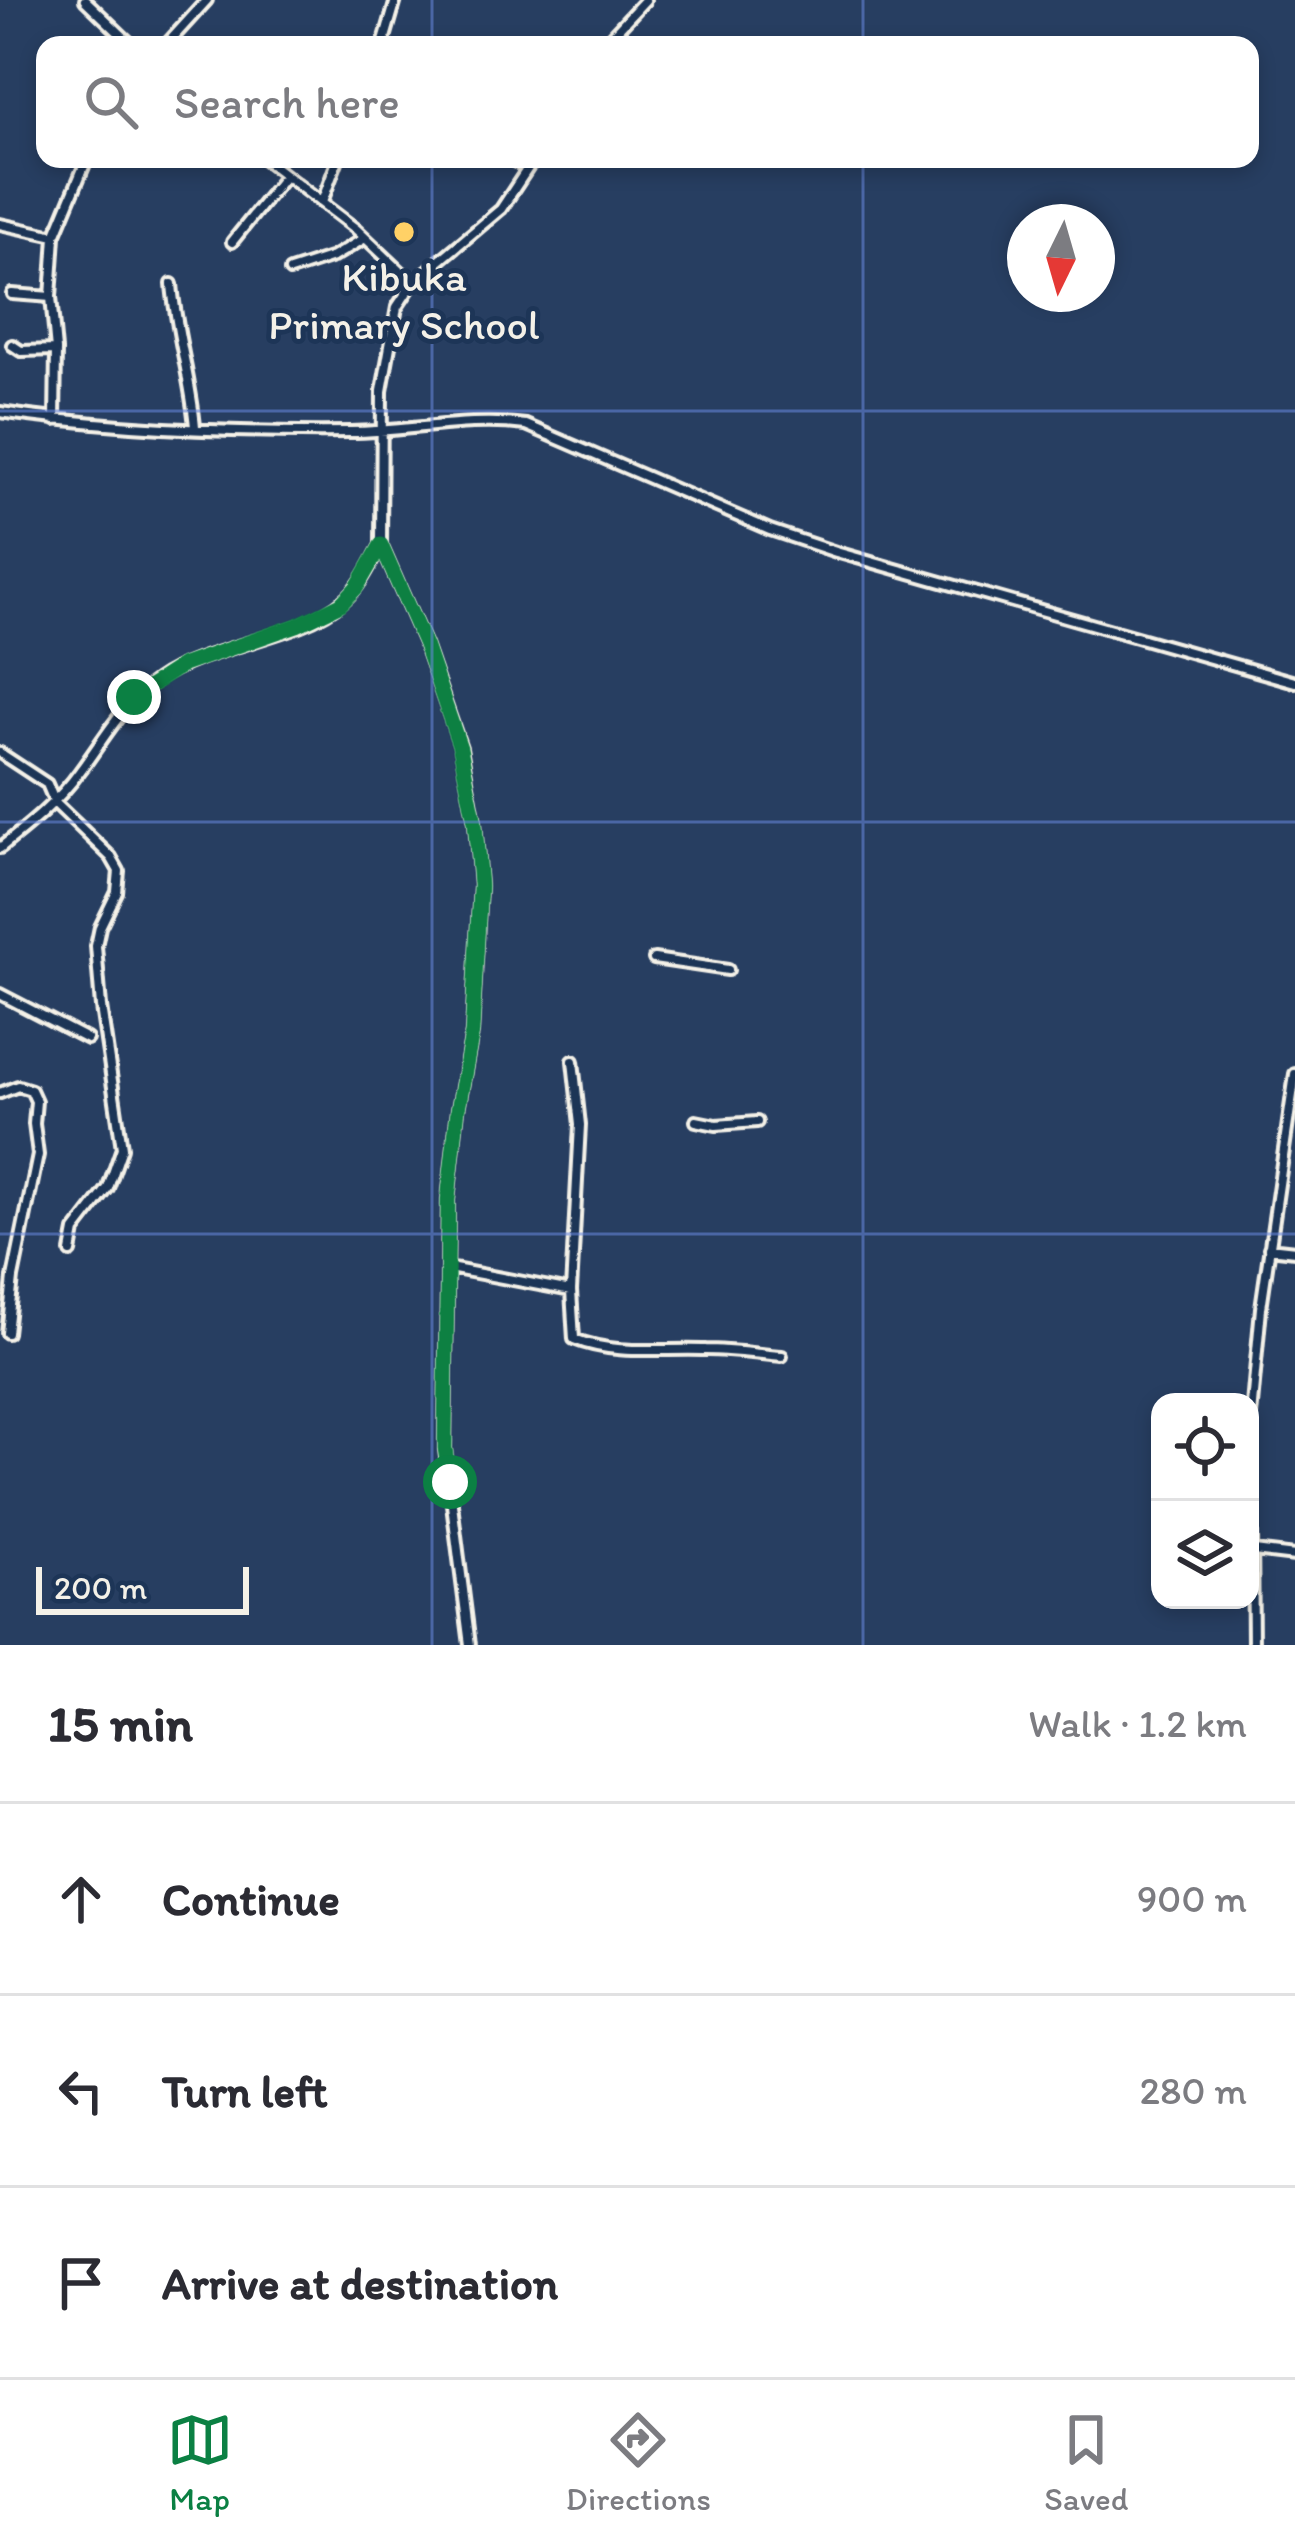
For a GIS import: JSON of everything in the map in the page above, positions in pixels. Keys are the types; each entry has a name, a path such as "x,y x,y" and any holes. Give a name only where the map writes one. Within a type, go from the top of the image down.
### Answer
{"street":[{"path":"85,0 123,36"},
{"path":"174,36 208,0"},
{"path":"386,36 396,0"},
{"path":"611,36 645,0"},
{"path":"55,420 51,297 55,236 83,168"},
{"path":"275,168 322,202 413,283"},
{"path":"322,202 335,168"},
{"path":"0,848 36,820 79,773 134,697 183,665 297,625 341,604 357,587 381,545 382,391 397,307 413,283 501,209 528,168"},
{"path":"232,242 285,176"},
{"path":"0,224 55,236"},
{"path":"290,271 365,238"},
{"path":"172,284 195,427"},
{"path":"12,294 51,297"},
{"path":"12,345 21,351 56,350"},
{"path":"0,412 55,420 357,432 488,421 526,425 770,530 1295,682"},
{"path":"381,545 392,557 448,706 475,822 480,886 472,1033 448,1200 445,1448 470,1645"},
{"path":"0,753 47,784 54,800 111,856 119,878 96,946 122,1148 107,1188 76,1231 70,1252"},
{"path":"654,959 728,970"},
{"path":"0,994 87,1039"},
{"path":"573,1061 580,1125 571,1291 574,1339 587,1345 782,1356"},
{"path":"1253,1501 1251,1416 1295,1074"},
{"path":"0,1094 18,1086 31,1090 36,1101 38,1155 7,1333"},
{"path":"696,1121 758,1123"},
{"path":"1269,1248 1295,1251"},
{"path":"449,1268 571,1291"},
{"path":"1259,1552 1295,1556"},
{"path":"1253,1609 1253,1645"}],"place":[{"name":"Kibuka Primary School","path":"404,232"}],"route":[{"path":"134,697 183,665 297,625 341,604 357,587 381,545 448,706 475,822 480,886 472,1033 448,1200 445,1448 450,1482"}]}
